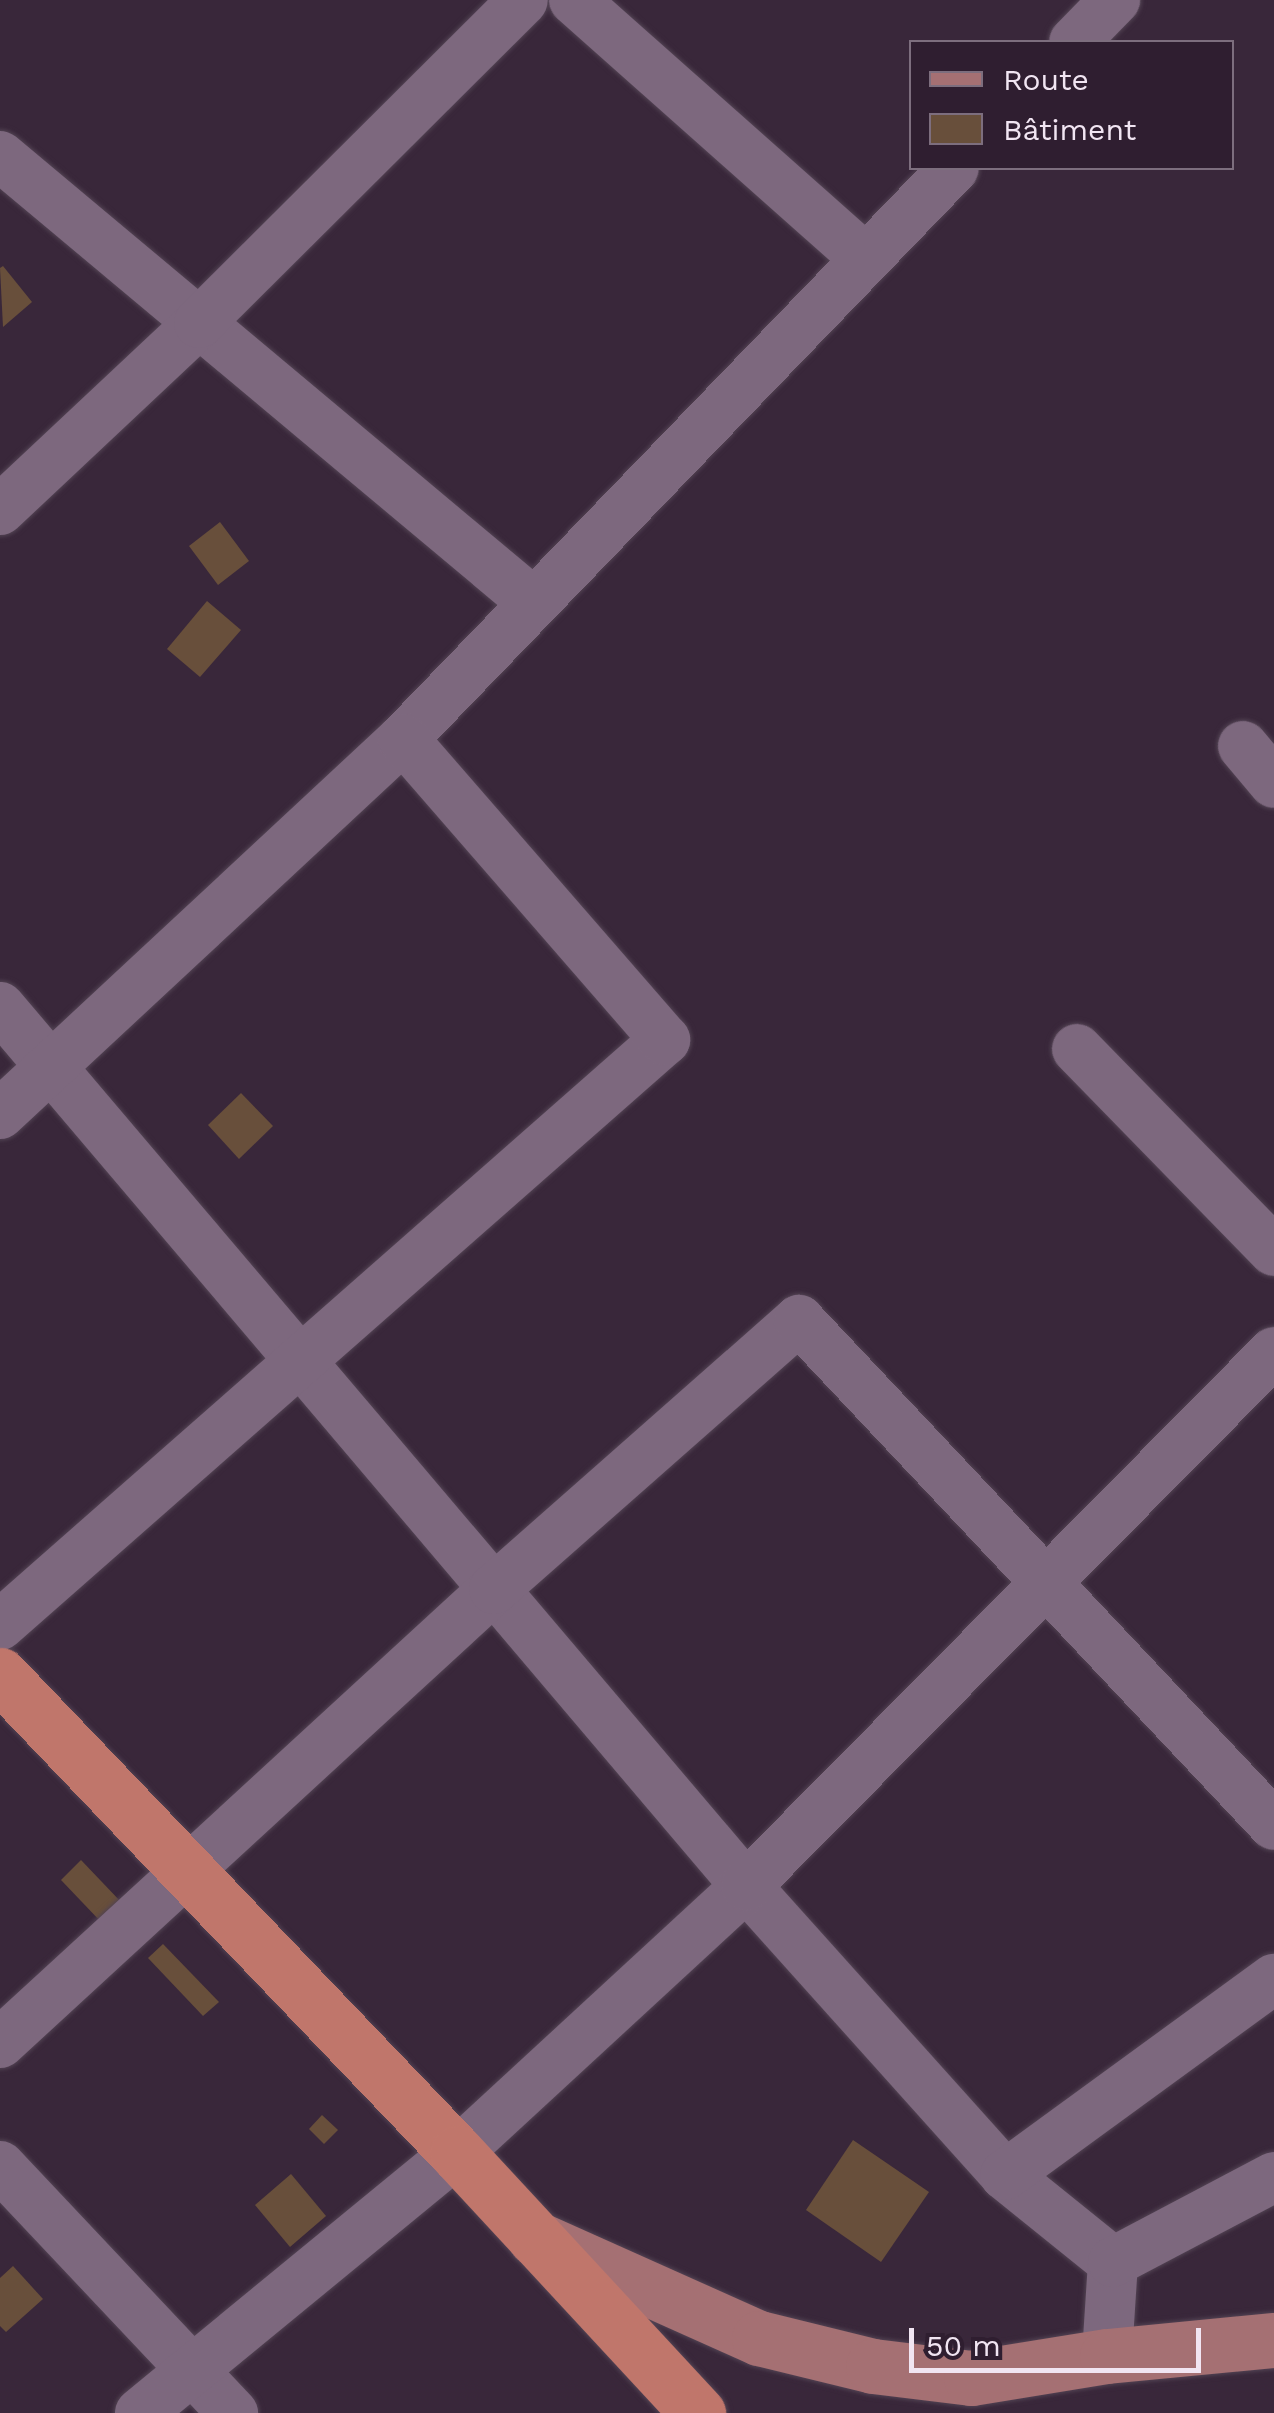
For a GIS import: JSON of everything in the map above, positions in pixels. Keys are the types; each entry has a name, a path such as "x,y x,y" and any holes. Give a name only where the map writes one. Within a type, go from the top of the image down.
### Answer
{"highway":[{"path":"0,1675 457,2153 698,2413"}],"main road":[{"path":"534,2238 759,2338 873,2366 951,2396 1107,2356 1274,2340"}],"street":[{"path":"0,510 199,323 523,0"},
{"path":"574,0 866,259"},
{"path":"1076,40 1115,0"},
{"path":"0,156 534,604"},
{"path":"0,1114 403,739 952,170"},
{"path":"0,1625 666,1040 403,739"},
{"path":"0,1007 746,1886 1006,2175 1113,2262"},
{"path":"1077,1049 1274,1251"},
{"path":"0,2043 494,1589 799,1320 1274,1826"},
{"path":"140,2413 457,2153 746,1886 1274,1352"},
{"path":"1006,2175 1274,1978"},
{"path":"0,2166 233,2413"},
{"path":"1113,2262 1274,2177"},
{"path":"1107,2356 1113,2262"}],"building":[{"path":"3,266 32,302 3,327 0,268"},
{"path":"220,522 249,561 218,585 189,546"},
{"path":"207,601 241,630 200,677 167,649"},
{"path":"241,1093 273,1126 239,1159 208,1125"},
{"path":"81,1860 122,1903 102,1923 61,1880"},
{"path":"163,1944 219,2002 203,2016 148,1958"},
{"path":"322,2115 338,2130 324,2144 309,2129"},
{"path":"853,2140 929,2192 881,2262 806,2210"},
{"path":"291,2174 326,2216 290,2247 255,2205"},
{"path":"13,2266 43,2299 6,2332 0,2326 0,2278"}]}
